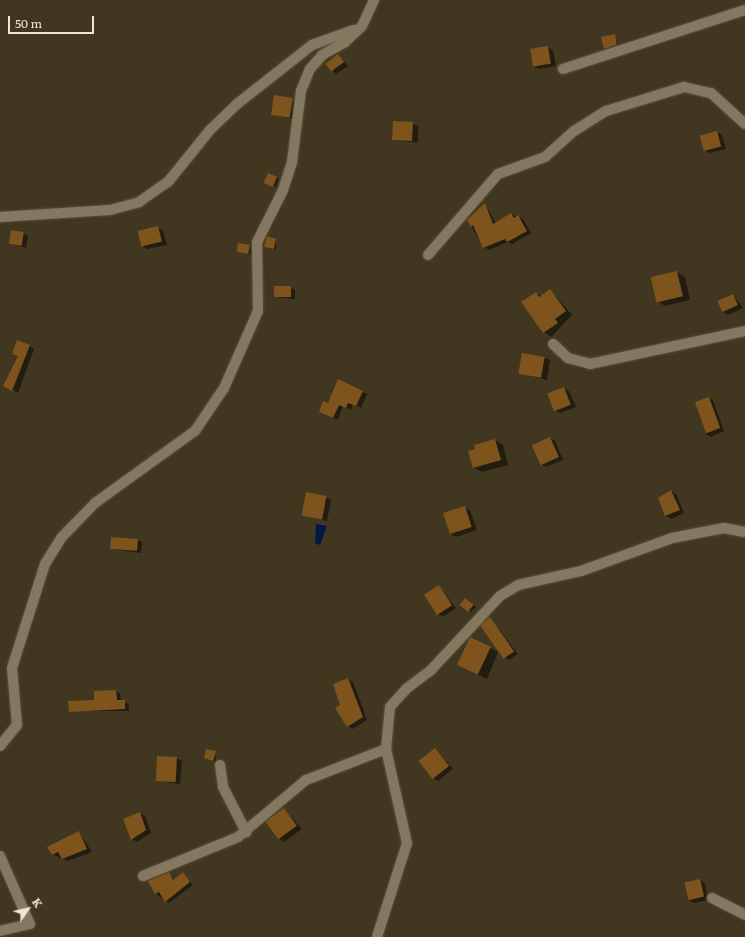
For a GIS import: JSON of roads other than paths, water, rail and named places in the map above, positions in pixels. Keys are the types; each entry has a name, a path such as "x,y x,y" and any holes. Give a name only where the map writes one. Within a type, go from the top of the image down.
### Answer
{"street":[{"path":"0,746 17,725 12,668 45,564 61,538 95,503 195,430 224,388 258,311 257,242 283,190 292,162 301,91 310,69 322,55 345,42 362,26 374,0"},
{"path":"563,69 745,10"},
{"path":"0,217 110,210 139,202 168,182 210,130 237,104 312,45 362,26"},
{"path":"428,255 498,174 545,157 574,131 606,111 684,87 711,93 745,124"},
{"path":"554,344 568,358 590,364 745,331"},
{"path":"377,937 407,843 386,749 390,707 406,689 431,670 500,596 518,585 581,571 672,538 724,528 745,532"},
{"path":"143,876 246,832 306,780 386,749"},
{"path":"220,765 223,787 246,832"},
{"path":"0,856 30,924 0,931"},
{"path":"712,898 745,915"}],"water":[{"path":"316,524 327,526 320,545 315,543"}]}
